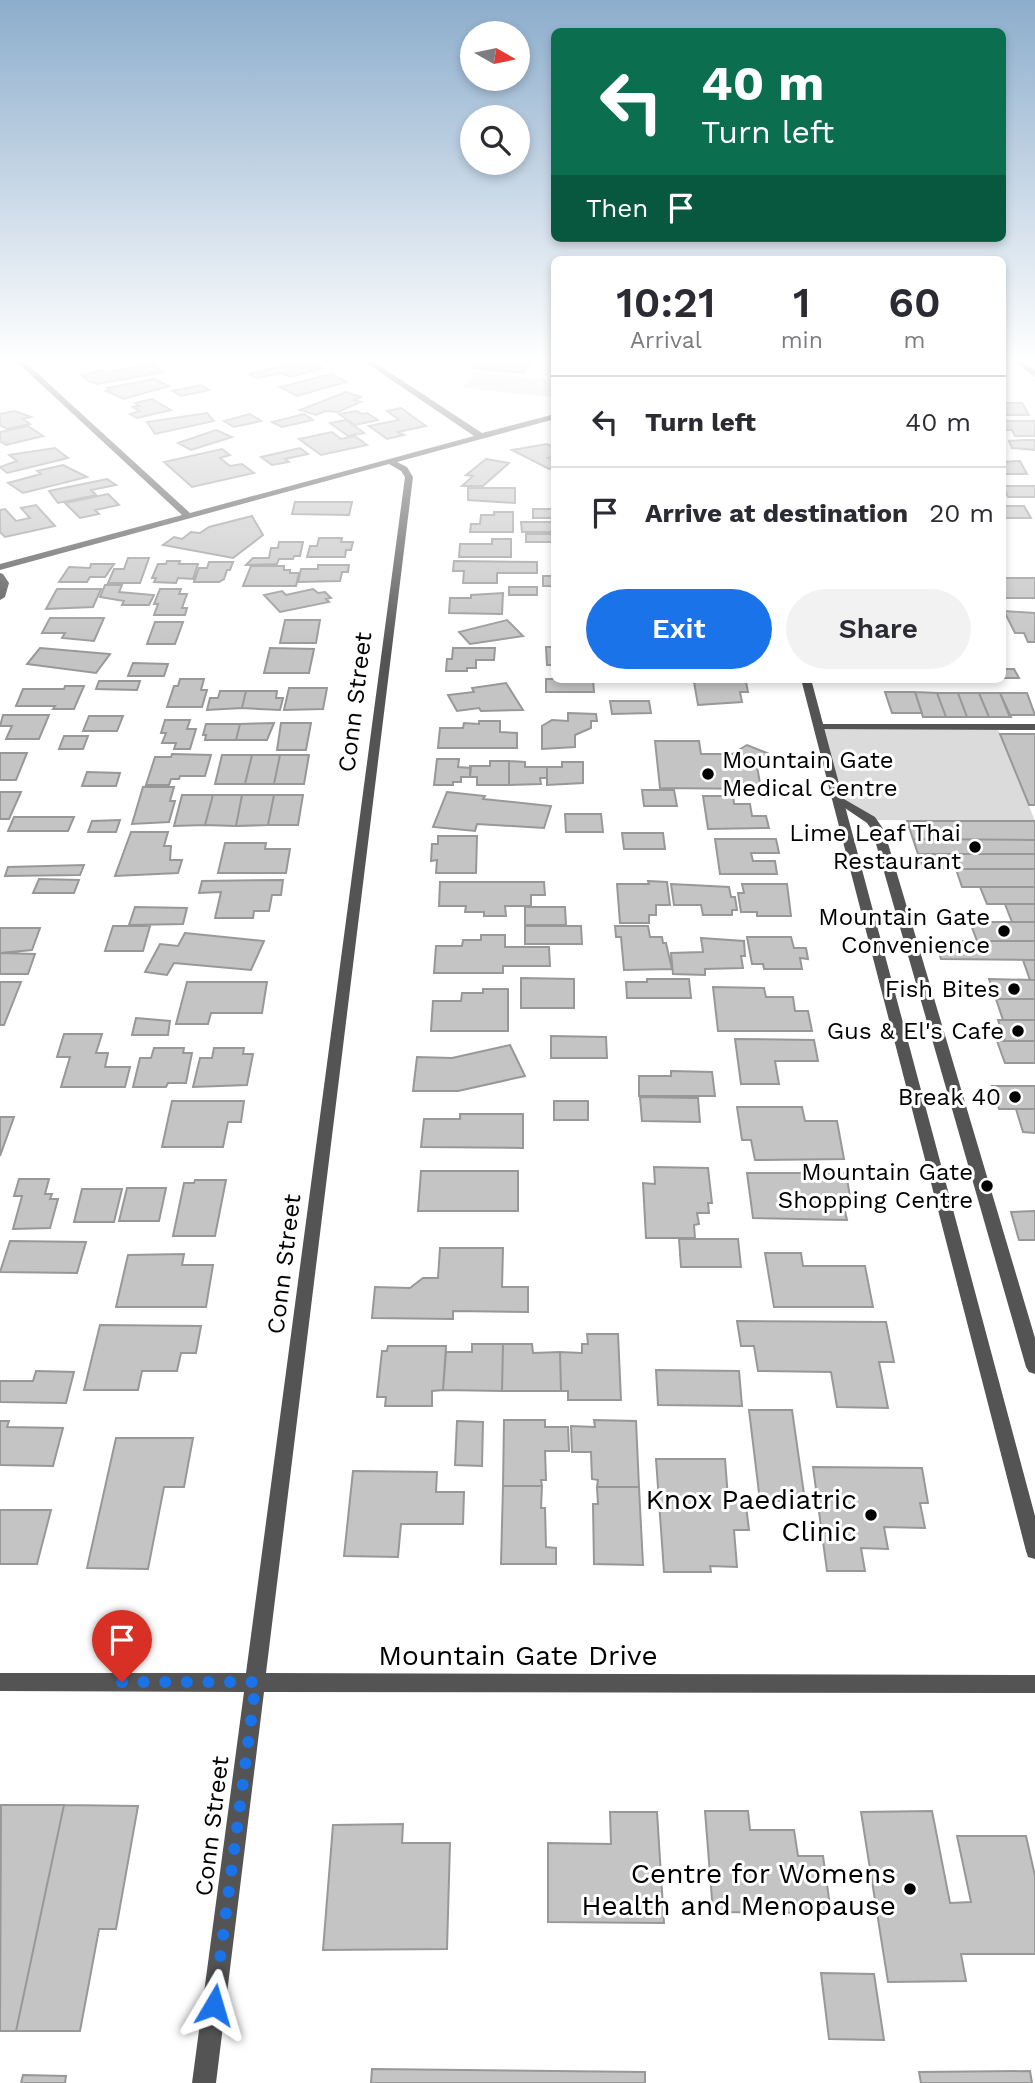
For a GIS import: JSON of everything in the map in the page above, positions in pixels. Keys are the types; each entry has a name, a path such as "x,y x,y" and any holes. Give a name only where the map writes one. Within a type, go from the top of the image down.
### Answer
{"street":[{"path":"126,459 187,515"},
{"path":"0,567 396,459"},
{"name":"Conn Street","path":"204,2083 409,477 404,469 390,461"},
{"path":"0,576 4,583 0,597"},
{"path":"807,683 1035,1551"},
{"path":"818,727 1035,727"},
{"path":"837,798 871,820 878,830 1035,1367"},
{"name":"Mountain Gate Drive","path":"0,1682 1035,1684"}],"shaded area":[{"path":"818,727 997,727 1035,821 871,820 837,798"}],"building":[{"path":"15,459 63,459 7,473 0,467 17,461"},
{"path":"176,459 222,459 230,466 242,464 254,473 192,487 164,462"},
{"path":"264,459 285,459 289,462 272,465"},
{"path":"486,459 509,463 483,486 462,486 473,476 466,475"},
{"path":"530,459 551,459 549,469"},
{"path":"1020,461 1027,474 1006,474 1006,462"},
{"path":"63,465 87,477 23,493 8,483 41,474 37,471"},
{"path":"107,479 116,485 91,490 96,495 58,503 49,491"},
{"path":"1006,486 1035,486 1035,497 1008,497"},
{"path":"468,488 515,488 515,503 468,500"},
{"path":"108,494 119,505 95,510 99,514 80,518 65,503"},
{"path":"295,502 352,502 349,515 292,514"},
{"path":"36,505 55,526 5,537 0,532 0,510 5,509 16,521 30,518 21,508"},
{"path":"1006,506 1024,506 1031,518 1006,518"},
{"path":"533,509 551,509 551,518 533,518"},
{"path":"494,512 513,512 513,532 470,532 471,524 480,524 481,515 494,515"},
{"path":"252,516 263,535 233,558 163,545 174,537 182,539 191,532 200,533 209,527"},
{"path":"521,522 551,522 551,532 522,532"},
{"path":"526,534 551,534 551,542 526,542"},
{"path":"319,538 342,538 341,542 353,542 351,550 346,550 345,557 307,557 310,546 317,546"},
{"path":"492,539 511,539 511,557 459,557 460,544 492,544"},
{"path":"279,542 303,542 300,556 279,559 277,564 246,565 253,558 269,558 271,548 278,548"},
{"path":"128,558 149,558 140,583 108,583 114,569 124,569"},
{"path":"167,561 198,564 193,579 178,578 176,583 154,582 156,578 152,578 158,564 166,564"},
{"path":"454,561 537,562 537,573 497,573 497,583 463,583 464,571 453,571"},
{"path":"209,562 233,562 224,579 219,582 194,582 199,568 207,568"},
{"path":"91,564 114,564 105,577 90,577 87,582 59,582 69,567 90,568"},
{"path":"318,565 349,565 348,572 342,572 340,581 298,582 301,569 318,569"},
{"path":"251,566 284,566 284,570 290,570 290,573 299,573 296,586 243,586"},
{"path":"543,576 551,576 551,586 543,586"},
{"path":"1006,578 1035,578 1035,598 1006,598"},
{"path":"105,585 122,585 119,592 154,595 149,605 122,605 124,601 100,597"},
{"path":"509,587 537,587 537,595 509,595"},
{"path":"57,589 101,589 93,607 46,609"},
{"path":"160,589 181,589 179,594 187,594 182,608 187,608 185,615 154,615 158,604 154,604"},
{"path":"313,589 318,593 325,592 331,598 326,599 329,602 280,612 264,595 282,591 286,595"},
{"path":"503,593 502,614 449,613 450,598"},
{"path":"1006,611 1035,613 1035,642 1028,642 1024,633 1015,633"},
{"path":"50,618 104,618 94,641 62,638 65,633 42,633"},
{"path":"285,620 320,620 316,643 280,643"},
{"path":"507,620 523,636 470,644 459,632"},
{"path":"155,622 183,622 175,644 147,644"},
{"path":"546,647 551,647 551,665 547,665"},
{"path":"40,648 110,654 96,673 27,664"},
{"path":"270,648 314,649 309,673 264,673"},
{"path":"453,648 495,648 494,660 476,660 476,668 467,668 467,671 446,671 447,659 452,659"},
{"path":"133,663 168,664 164,676 128,676"},
{"path":"1006,669 1014,669 1019,678 1006,678"},
{"path":"180,679 204,679 201,690 207,690 202,707 167,707 174,686 178,686"},
{"path":"546,679 551,679 551,683 593,683 594,692 546,692"},
{"path":"99,681 140,681 137,690 96,689"},
{"path":"506,683 523,710 481,711 479,708 457,711 448,695 474,692 472,688"},
{"path":"694,683 746,683 748,692 740,692 742,702 698,705"},
{"path":"65,686 84,686 74,709 16,706 23,689 64,689"},
{"path":"289,688 327,688 323,709 284,710"},
{"path":"220,691 246,691 242,708 207,710 210,698 218,698"},
{"path":"246,691 277,691 276,698 283,698 280,710 242,708"},
{"path":"885,692 915,692 922,713 892,713"},
{"path":"915,692 937,693 946,717 923,717"},
{"path":"937,693 958,693 967,717 946,717"},
{"path":"958,693 979,693 989,717 967,717"},
{"path":"979,693 1000,693 1011,717 989,717"},
{"path":"1000,693 1027,693 1035,715 1009,715"},
{"path":"610,701 649,701 651,713 612,714"},
{"path":"568,713 596,714 597,721 591,721 591,728 575,735 575,747 542,749 542,726 552,720 568,721"},
{"path":"3,715 49,715 39,739 6,739 12,726 0,726"},
{"path":"89,716 123,716 117,731 83,731"},
{"path":"165,720 190,720 187,729 196,729 190,749 174,749 176,743 162,743 166,733 161,733"},
{"path":"479,721 500,721 500,732 517,733 517,748 438,748 440,728 463,728 464,723 479,724"},
{"path":"274,723 267,740 236,740 240,724"},
{"path":"281,723 311,723 306,750 277,750"},
{"path":"206,724 240,724 236,740 205,740 206,735 203,735"},
{"path":"1000,734 1035,734 1035,805 1029,805"},
{"path":"64,736 88,736 83,749 59,749"},
{"name":"Mountain Gate Medical Centre","path":"655,741 699,741 701,754 732,754 747,745 767,753 756,760 761,789 660,788"},
{"path":"0,753 27,753 16,780 0,780"},
{"path":"172,754 211,755 205,776 180,776 179,779 171,779 169,785 146,785 155,757 171,757"},
{"path":"222,755 252,755 245,784 215,784"},
{"path":"252,755 280,755 274,784 245,784"},
{"path":"280,755 309,755 304,784 274,784"},
{"path":"437,759 459,759 458,767 471,768 470,777 461,777 461,782 453,782 453,785 434,785"},
{"path":"490,761 509,761 509,785 477,785 477,777 470,777 470,766 490,766"},
{"path":"509,761 525,762 525,767 547,767 547,778 540,778 541,784 509,785"},
{"path":"562,762 583,762 583,783 547,785 547,767 562,767"},
{"path":"87,772 120,773 116,786 82,786"},
{"path":"143,787 174,787 170,801 175,801 169,822 132,824"},
{"path":"642,790 674,790 677,806 644,806"},
{"path":"0,792 21,792 9,819 0,819"},
{"path":"447,792 485,796 483,799 551,806 544,828 477,824 475,831 433,827"},
{"path":"182,795 213,795 205,825 174,826"},
{"path":"213,795 242,795 236,826 205,825"},
{"path":"242,795 274,795 268,825 236,826"},
{"path":"274,795 303,795 298,825 268,825"},
{"path":"703,796 733,796 734,804 750,804 752,816 766,816 769,828 708,829"},
{"path":"565,814 601,814 603,832 566,832"},
{"path":"14,817 74,817 68,831 8,831"},
{"path":"120,820 116,832 88,832 92,821"},
{"path":"907,821 1035,821 1035,840 913,839"},
{"path":"131,832 168,832 164,846 171,846 170,860 182,860 178,873 115,876"},
{"path":"622,833 663,833 665,849 624,849"},
{"path":"438,836 477,836 476,873 436,873 437,860 431,861 432,844 438,844"},
{"path":"715,839 776,839 779,853 751,853 753,861 775,861 777,874 720,874"},
{"name":"Lime Leaf Thai Restaurant","path":"913,839 1035,840 1035,854 918,854"},
{"path":"225,843 266,843 265,849 290,849 286,873 218,873"},
{"path":"918,854 1035,854 1035,869 923,869"},
{"path":"84,865 80,875 5,876 8,867"},
{"path":"956,869 1035,869 1035,887 962,887"},
{"path":"39,879 79,880 74,893 33,893"},
{"path":"283,880 281,895 272,895 269,911 254,911 253,918 215,918 221,892 199,893 202,881"},
{"path":"648,881 667,882 670,905 656,905 656,915 649,915 649,923 620,923 617,884 649,884"},
{"path":"440,882 544,882 545,895 531,895 531,906 505,906 506,916 484,916 484,912 465,912 466,906 439,906"},
{"path":"671,884 729,887 731,897 735,897 737,910 732,910 732,915 703,915 701,905 674,905"},
{"path":"742,884 787,884 791,916 757,916 757,912 741,912 738,893 744,893"},
{"path":"980,887 1035,887 1035,904 987,904"},
{"path":"1005,904 1035,904 1035,922 1012,922"},
{"path":"135,907 187,908 183,924 129,925"},
{"path":"525,907 565,907 566,925 525,925"},
{"name":"Mountain Gate Convenience","path":"970,922 1035,922 1035,941 977,941"},
{"path":"113,926 150,926 143,951 105,951"},
{"path":"525,926 581,926 582,944 525,944"},
{"path":"615,926 648,926 650,937 662,937 663,943 666,943 672,969 624,970 621,937 616,937"},
{"path":"0,928 40,928 32,950 0,953"},
{"path":"185,933 264,941 251,970 174,963 167,975 145,972 160,944 178,946"},
{"path":"481,935 505,935 505,947 549,947 550,966 503,966 503,973 434,973 436,946 462,946 463,940 481,940"},
{"path":"747,937 791,937 794,948 806,948 808,959 800,958 802,969 764,969 763,964 752,964"},
{"path":"701,938 744,941 745,956 741,956 743,968 705,969 705,975 673,974 671,953 703,952"},
{"path":"935,941 1035,941 1035,960 941,959"},
{"path":"0,953 35,954 28,974 0,974"},
{"path":"1023,960 1035,960 1035,980 1030,980"},
{"path":"521,978 574,979 574,1008 521,1008"},
{"path":"647,979 689,979 691,998 627,998 626,982 647,982"},
{"name":"Fish Bites","path":"989,979 1035,980 1035,999 996,999"},
{"path":"0,982 21,982 4,1025 0,1025"},
{"path":"187,982 267,982 262,1013 211,1013 208,1024 176,1024"},
{"path":"713,987 764,988 766,997 793,997 795,1011 808,1011 812,1031 718,1031"},
{"path":"483,989 508,989 508,1031 431,1031 433,1001 461,1001 462,993 483,993"},
{"path":"996,999 1035,999 1035,1020 1003,1020"},
{"path":"136,1018 170,1021 168,1035 132,1035"},
{"name":"Gus & El's Cafe","path":"998,1020 1035,1020 1035,1041 1005,1041"},
{"path":"64,1034 102,1034 96,1053 108,1053 105,1067 130,1067 125,1087 61,1087 70,1057 57,1057"},
{"path":"551,1036 606,1037 607,1058 551,1058"},
{"path":"735,1039 814,1040 818,1061 775,1061 779,1084 741,1084"},
{"path":"997,1041 1035,1041 1035,1063 1005,1063"},
{"path":"510,1045 525,1076 458,1091 413,1091 417,1057 452,1058"},
{"path":"154,1048 184,1048 183,1053 192,1053 186,1083 168,1083 166,1087 133,1087 140,1058 151,1058"},
{"path":"214,1048 244,1048 243,1054 253,1054 247,1085 193,1087 200,1058 212,1058"},
{"path":"671,1071 712,1072 715,1096 639,1096 639,1076 671,1076"},
{"name":"Break 40","path":"992,1086 1035,1086 1035,1109 999,1109"},
{"path":"640,1097 698,1098 700,1122 642,1121"},
{"path":"172,1101 244,1101 241,1122 228,1122 223,1147 162,1147"},
{"path":"554,1101 588,1101 588,1120 554,1120"},
{"path":"737,1107 802,1107 805,1121 837,1121 844,1159 755,1160 751,1140 742,1140"},
{"path":"1016,1109 1035,1109 1035,1133 1023,1132"},
{"path":"460,1114 523,1114 523,1148 421,1147 424,1119 460,1119"},
{"path":"0,1117 14,1117 0,1156"},
{"path":"654,1167 708,1168 712,1203 708,1203 709,1213 697,1213 699,1224 694,1225 695,1238 646,1238 643,1183 655,1184"},
{"path":"421,1171 518,1171 518,1211 418,1211"},
{"path":"747,1173 846,1173 852,1208 844,1207 847,1220 753,1218"},
{"path":"19,1179 49,1179 45,1194 52,1194 50,1199 58,1199 50,1228 13,1229 22,1196 14,1196"},
{"path":"195,1180 226,1180 215,1236 173,1236 184,1183 194,1183"},
{"path":"127,1188 166,1188 159,1221 119,1221"},
{"path":"82,1189 122,1189 114,1222 74,1222"},
{"path":"1035,1211 1035,1240 1019,1240 1011,1212"},
{"path":"679,1239 738,1239 741,1267 681,1267"},
{"path":"10,1241 86,1242 77,1273 0,1272"},
{"path":"440,1248 503,1248 502,1287 528,1287 528,1312 453,1311 453,1319 372,1318 375,1287 410,1288 423,1278 438,1278"},
{"path":"765,1253 801,1253 803,1266 865,1266 873,1307 774,1307"},
{"path":"184,1254 182,1265 213,1265 206,1307 116,1307 128,1255"},
{"path":"737,1321 886,1322 894,1362 879,1362 888,1408 837,1407 831,1372 758,1371 754,1346 741,1346"},
{"path":"100,1325 201,1326 196,1353 181,1353 177,1371 142,1371 138,1390 84,1390"},
{"path":"587,1334 618,1334 621,1400 568,1400 568,1391 561,1391 560,1352 582,1353 582,1344 588,1344"},
{"path":"472,1344 503,1344 502,1391 443,1390 446,1352 472,1352"},
{"path":"503,1344 532,1344 533,1353 560,1352 561,1391 502,1391"},
{"path":"388,1346 446,1346 443,1390 432,1391 432,1406 385,1406 386,1397 377,1397 382,1351 387,1351"},
{"path":"656,1370 739,1371 742,1406 658,1405"},
{"path":"36,1371 74,1372 66,1403 0,1402 0,1381 33,1381"},
{"path":"749,1410 792,1410 805,1501 760,1501"},
{"path":"504,1420 545,1420 545,1427 568,1427 569,1451 545,1451 546,1480 541,1480 542,1486 503,1486"},
{"path":"594,1420 636,1421 639,1487 597,1487 598,1480 592,1479 591,1452 572,1452 571,1426 595,1427"},
{"path":"0,1421 9,1421 7,1427 63,1428 53,1466 0,1465"},
{"path":"457,1421 483,1422 482,1466 455,1465"},
{"path":"116,1438 193,1438 184,1487 164,1487 148,1569 87,1568"},
{"path":"656,1459 725,1459 728,1498 745,1498 749,1530 734,1530 737,1567 710,1566 711,1572 664,1572"},
{"name":"Knox Paediatric Clinic","path":"813,1467 922,1468 928,1503 920,1503 925,1528 884,1527 888,1549 861,1548 865,1571 827,1571"},
{"path":"353,1471 437,1472 436,1492 464,1492 463,1524 401,1524 398,1557 344,1556"},
{"path":"503,1486 542,1486 541,1508 545,1508 546,1547 556,1548 556,1564 501,1564"},
{"path":"597,1487 639,1487 643,1565 594,1564 593,1504 598,1504"},
{"path":"0,1510 51,1510 37,1564 0,1564"},
{"path":"1,1805 64,1805 16,2031 0,2031"},
{"path":"64,1805 138,1806 116,1929 99,1929 80,2031 16,2031"},
{"path":"705,1811 748,1811 750,1830 794,1830 798,1856 823,1856 831,1913 713,1912"},
{"name":"Centre for Womens Health and Menopause","path":"932,1811 950,1903 971,1902 957,1836 1026,1836 1035,1876 1035,1954 961,1954 966,1981 888,1982 861,1812"},
{"path":"610,1812 657,1812 664,1923 548,1922 548,1843 611,1844"},
{"path":"403,1824 402,1843 450,1843 447,1949 323,1950 333,1825"},
{"path":"821,1973 874,1974 884,2040 829,2039"},
{"path":"372,2069 645,2072 645,2083 371,2083"},
{"path":"1030,2071 1032,2083 921,2083 919,2072"},
{"path":"23,2075 66,2076 65,2083 21,2083"}],"place":[{"name":"Mountain Gate Medical Centre","path":"708,774"},
{"name":"Lime Leaf Thai Restaurant","path":"975,847"},
{"name":"Mountain Gate Convenience","path":"1004,931"},
{"name":"Fish Bites","path":"1014,989"},
{"name":"Gus & El's Cafe","path":"1018,1031"},
{"name":"Break 40","path":"1015,1097"},
{"name":"Mountain Gate Shopping Centre","path":"987,1186"},
{"name":"Knox Paediatric Clinic","path":"871,1515"},
{"name":"Centre for Womens Health and Menopause","path":"910,1889"}],"route":[{"path":"122,1682 256,1682 214,2005"}]}
